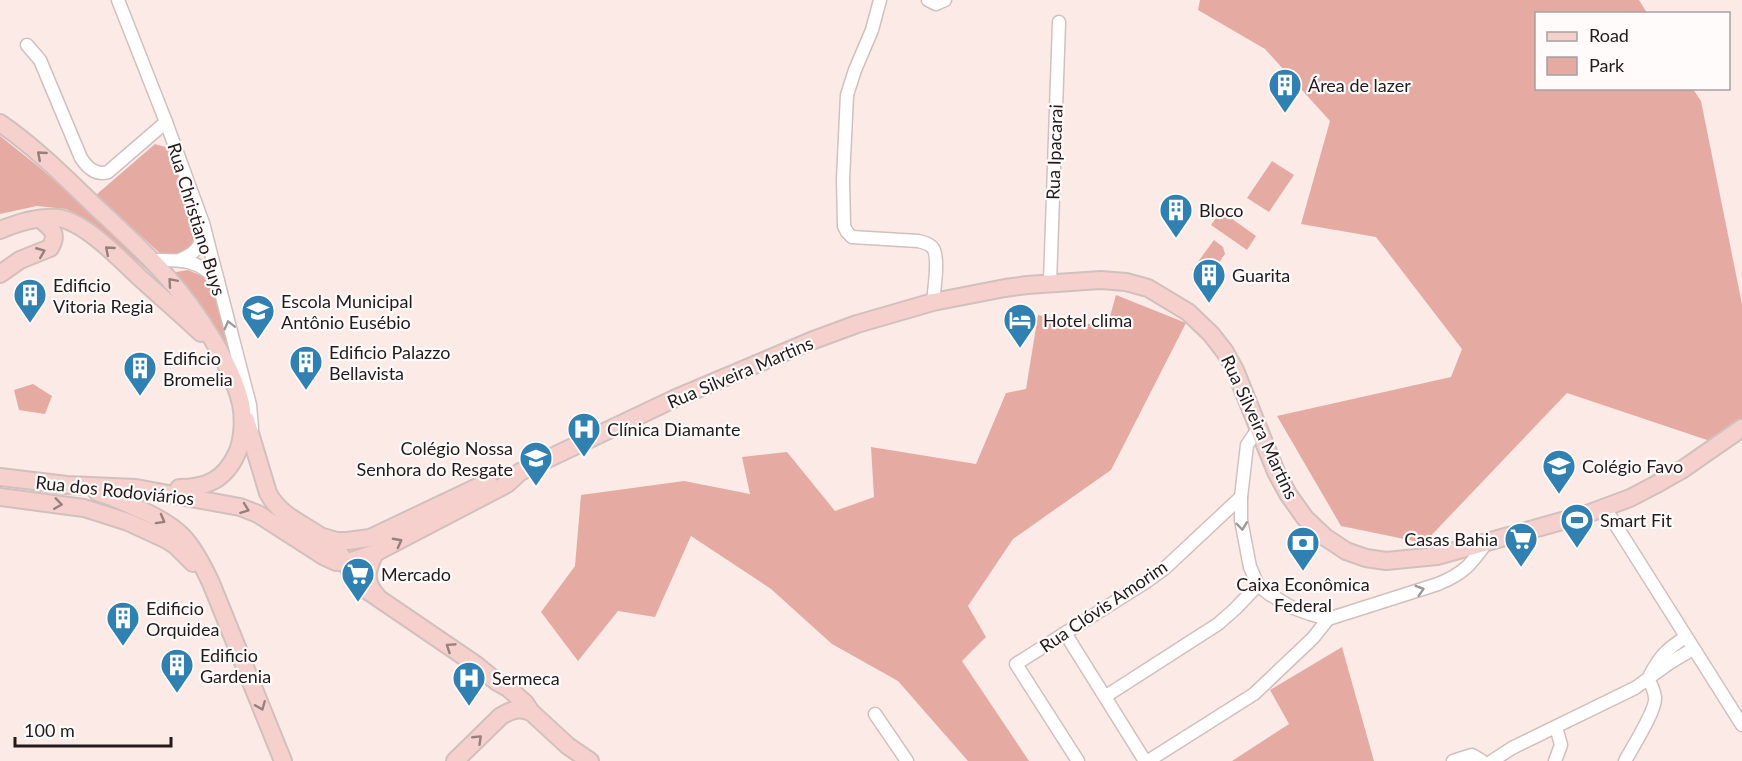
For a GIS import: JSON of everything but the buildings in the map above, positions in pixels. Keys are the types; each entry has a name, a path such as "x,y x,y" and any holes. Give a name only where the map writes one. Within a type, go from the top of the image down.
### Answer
{"main road":[{"path":"0,123 79,190 151,260 182,294 225,362 242,405 264,483 272,502 289,518 321,536 335,548 359,585 508,688 568,746 591,761"},
{"path":"0,230 11,225 40,219 59,218 73,222 86,230 215,346"},
{"path":"0,274 20,260 50,248 55,239 53,231 40,219"},
{"name":"Rua Silveira Martins","path":"343,561 375,553 507,484 520,472 712,382 858,324 933,302 1005,288 1050,283 1101,280 1126,282 1148,288 1188,312 1211,334 1225,352 1276,472 1305,518 1325,537 1346,551 1366,558 1394,561 1437,556 1605,508 1630,498 1683,469 1742,428"},
{"path":"136,488 193,488 203,487 212,482 234,460 239,449 242,435 242,405"},
{"name":"Rua Silveira Martins","path":"321,536 337,541 370,538 503,474 520,472"},
{"name":"Rua dos Rodoviários","path":"0,477 67,485 136,488 240,507 258,514 325,557 343,561"},
{"path":"0,495 28,480"},
{"path":"67,485 105,494 162,519 190,544 200,558 211,583 283,761"},
{"path":"0,495 84,508 128,522 176,546 211,583"},
{"path":"375,553 367,577 373,591 382,601"},
{"path":"497,682 505,699 501,716"},
{"path":"455,761 501,716 518,709 531,712"}],"street":[{"name":"Rua Christiano Buys","path":"118,0 203,223 250,405 253,444"},
{"path":"880,0 870,36 847,95 843,189 844,226 852,237 918,241 932,247 936,261 933,302"},
{"path":"928,0 936,4 945,0"},
{"name":"Rua Ipacarai","path":"1050,283 1059,22"},
{"path":"27,45 40,60 81,158 92,170 103,174 108,172 166,122"},
{"path":"179,260 190,255 201,244 203,223"},
{"path":"151,260 194,262 218,280"},
{"path":"1258,429 1247,445 1241,497 1241,520 1250,567 1258,585 1291,607 1328,619"},
{"path":"1233,450 1247,445"},
{"name":"Rua Clóvis Amorim","path":"1078,761 1016,664 1164,569 1241,497"},
{"path":"1605,508 1742,726"},
{"path":"1065,633 1146,761 1254,694 1307,644 1328,619 1453,578 1467,569 1487,542"},
{"path":"1106,696 1218,624 1258,585"},
{"path":"1648,679 1657,661 1686,636"},
{"path":"1492,761 1512,748 1635,688 1671,662 1694,649"},
{"path":"1625,761 1655,702 1654,691 1648,679"},
{"path":"875,714 907,761"},
{"path":"1554,761 1561,746 1556,727"},
{"path":"1453,761 1472,755 1482,761"}],"green space":[{"path":"1200,0 1639,0 1646,12 1535,12 1535,90 1694,90 1701,101 1742,304 1742,425 1716,443 1567,393 1424,543 1341,526 1277,416 1451,377 1462,349 1376,237 1301,224 1330,121 1265,49 1198,10"},
{"path":"0,136 85,207 166,287 120,246 78,215 66,209 37,206 0,214"},
{"path":"155,144 169,148 197,234 196,245 183,256 164,257 96,195"},
{"path":"1272,161 1294,175 1269,212 1247,198"},
{"path":"1221,211 1256,236 1247,250 1211,225"},
{"path":"1214,240 1223,247 1225,254 1205,279 1192,270"},
{"path":"188,270 202,276 213,287 237,374 170,273"},
{"path":"1116,295 1186,323 1111,470 1013,539 968,606 986,637 962,661 1029,761 968,761 898,681 832,644 771,589 691,536 655,617 618,611 578,661 541,612 575,566 581,495 684,481 750,494 742,457 787,452 835,511 874,497 871,447 976,464 1006,393 1026,389 1038,315 1107,327"},
{"path":"33,384 52,396 45,414 19,410 14,390"},
{"path":"1342,647 1374,761 1232,761 1289,724 1270,690"}],"place":[{"name":"Área de lazer","path":"1285,114"},
{"name":"Bloco","path":"1176,239"},
{"name":"Guarita","path":"1209,304"},
{"name":"Edificio Vitoria Regia","path":"30,324"},
{"name":"Escola Municipal Antônio Eusébio","path":"258,340"},
{"name":"Hotel clima","path":"1020,349"},
{"name":"Edificio Palazzo Bellavista","path":"306,391"},
{"name":"Edificio Bromelia","path":"140,397"},
{"name":"Clínica Diamante","path":"584,458"},
{"name":"Colégio Nossa Senhora do Resgate","path":"536,487"},
{"name":"Colégio Favo","path":"1559,495"},
{"name":"Smart Fit","path":"1577,549"},
{"name":"Casas Bahia","path":"1521,568"},
{"name":"Caixa Econômica Federal","path":"1303,572"},
{"name":"Mercado","path":"358,603"},
{"name":"Edificio Orquidea","path":"123,647"},
{"name":"Edificio Gardenia","path":"177,694"},
{"name":"Sermeca","path":"469,707"}]}
